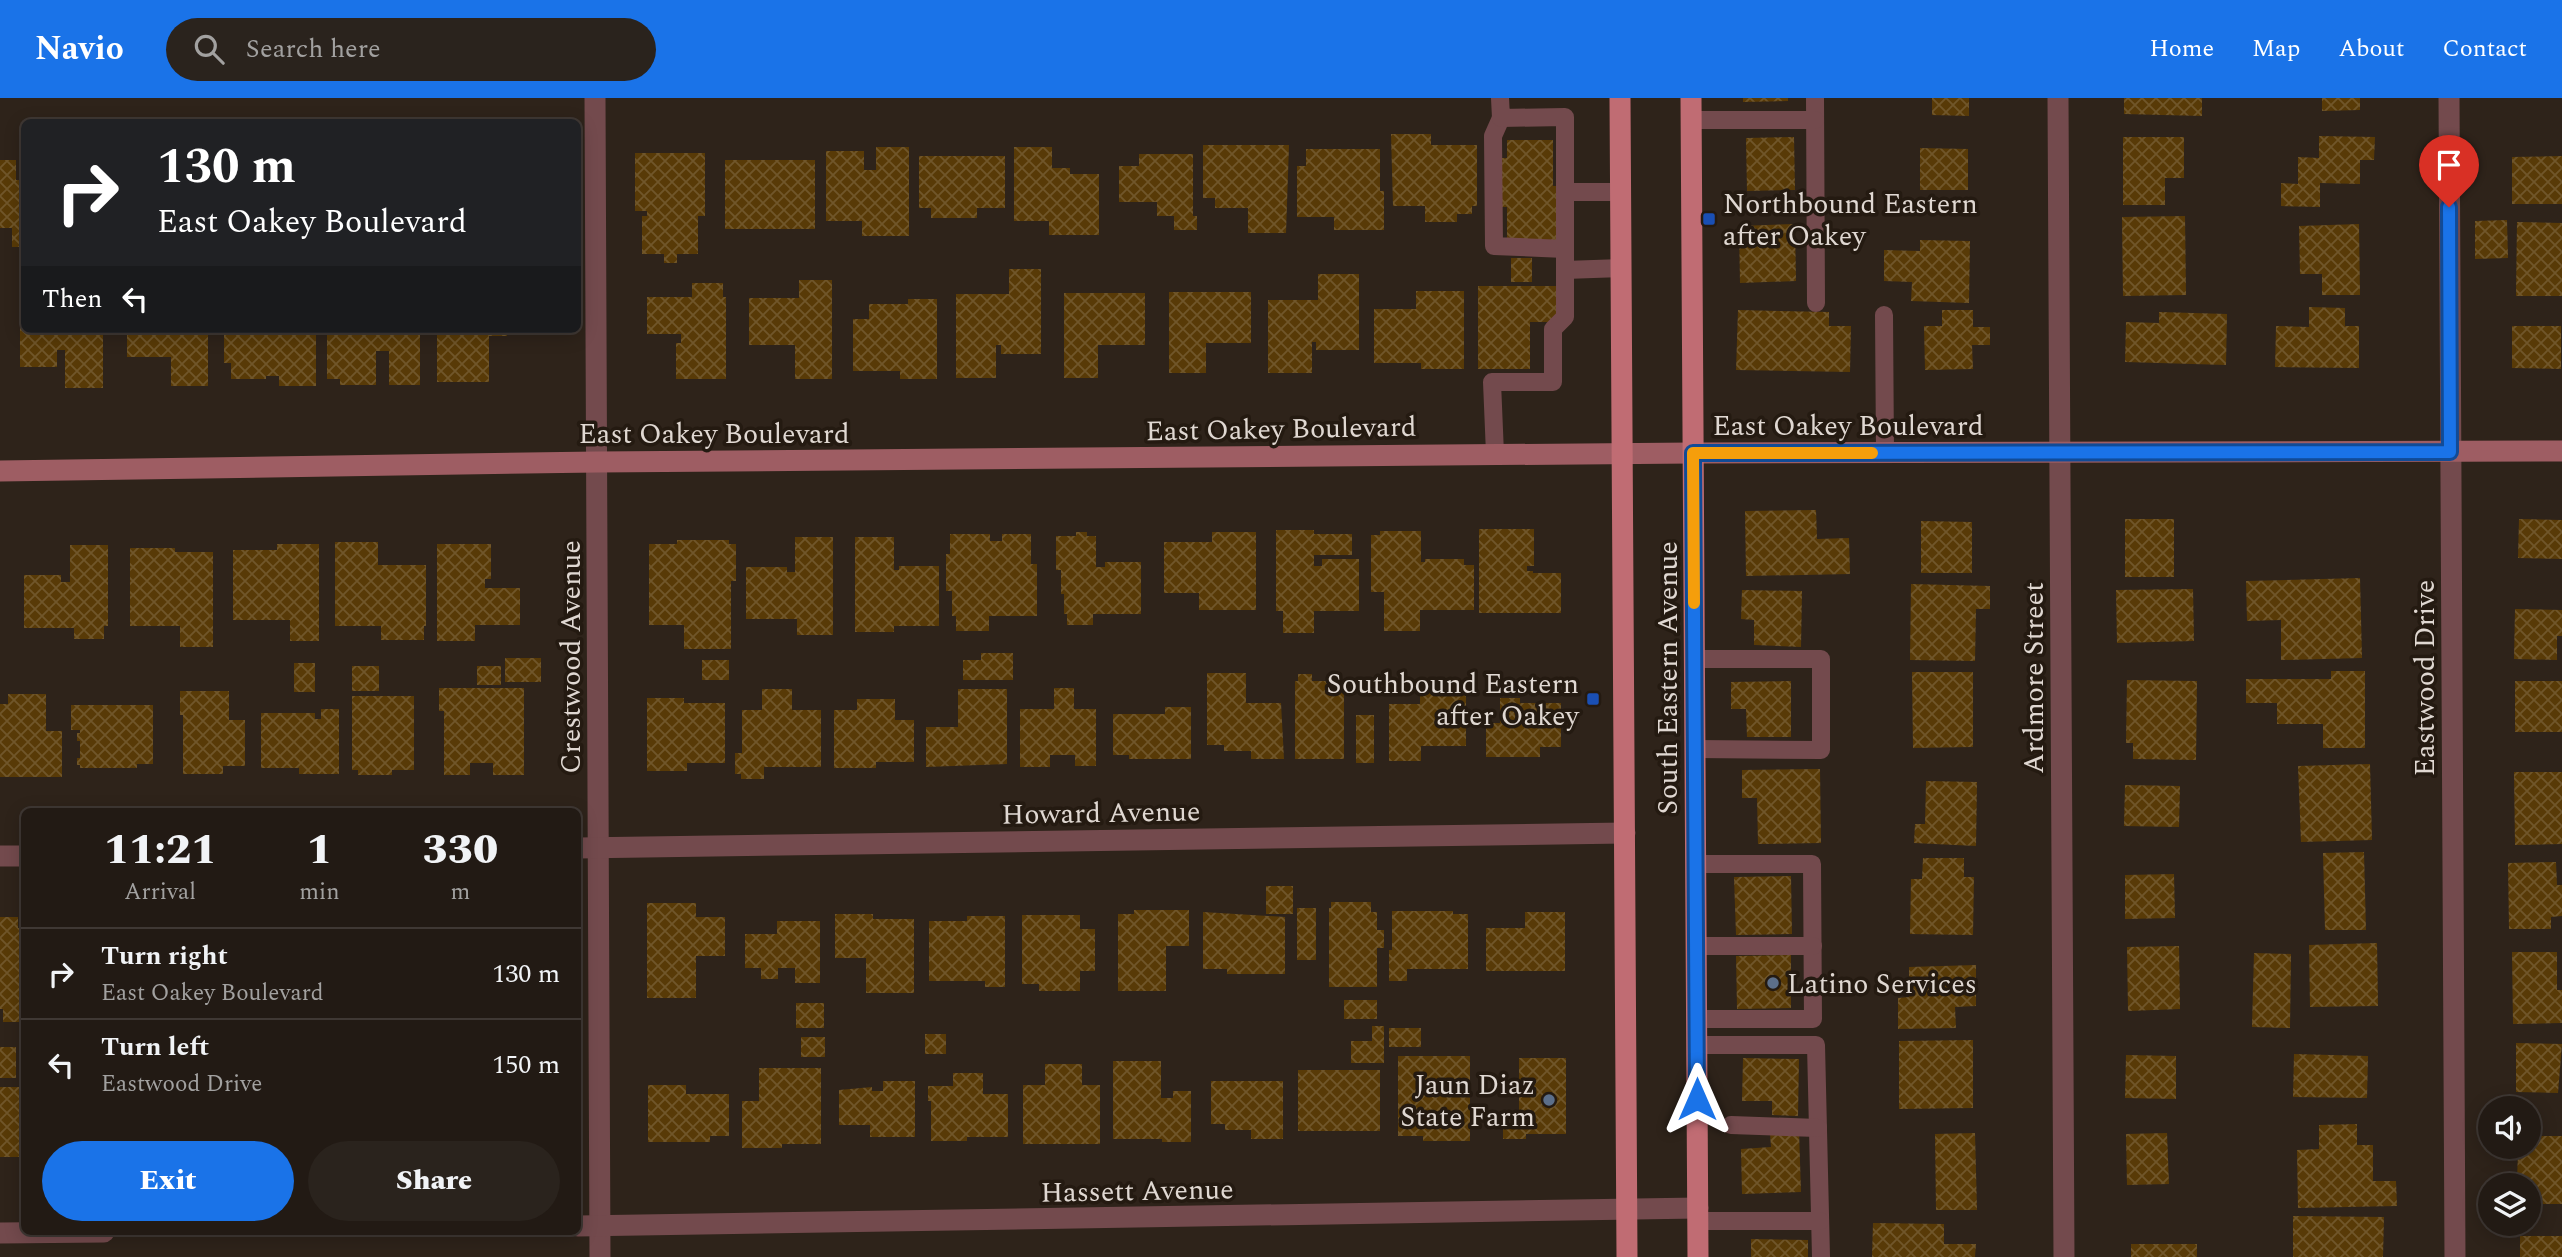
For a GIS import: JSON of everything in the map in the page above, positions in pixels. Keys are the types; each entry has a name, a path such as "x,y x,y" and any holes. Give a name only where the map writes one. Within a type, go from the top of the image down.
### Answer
{"main road":[{"name":"South Eastern Avenue","path":"1620,98 1627,1257"},
{"name":"South Eastern Avenue","path":"1691,98 1698,1257"}],"street":[{"name":"Crestwood Avenue","path":"595,98 600,1257"},
{"name":"Ardmore Street","path":"2058,98 2064,1257"},
{"name":"Eastwood Drive","path":"2449,98 2455,1257"},
{"name":"East Oakey Boulevard","path":"0,471 597,462 1622,453 2562,451"},
{"name":"Howard Avenue","path":"581,848 1625,833"},
{"path":"0,856 21,856"},
{"name":"Hassett Avenue","path":"581,1226 1626,1210 1698,1214"},
{"path":"0,1233 21,1233"}],"lane":[{"path":"1500,98 1501,118 1493,136 1494,246 1565,249"},
{"path":"1815,98 1816,303"},
{"path":"1495,454 1492,382 1553,382 1553,329 1565,317 1565,117 1501,118"},
{"path":"1691,121 1815,121"},
{"path":"1565,192 1621,192"},
{"path":"1565,270 1622,268"},
{"path":"1884,315 1885,453"},
{"path":"1695,659 1821,659 1821,750 1695,749"},
{"path":"1696,864 1812,864 1813,946 1813,1019 1696,1019"},
{"path":"1696,946 1813,946"},
{"path":"1697,1045 1816,1045 1821,1257"},
{"path":"1731,1125 1818,1128"},
{"path":"1698,1214 1821,1221"}],"building":[{"path":"1743,98 1788,98 1788,101 1743,102"},
{"path":"1932,98 1969,98 1969,116 1932,115"},
{"path":"2124,98 2202,98 2202,116 2124,114"},
{"path":"2322,98 2360,98 2360,110 2322,111"},
{"path":"1391,134 1431,134 1431,145 1477,145 1477,206 1472,206 1472,214 1457,214 1457,222 1425,222 1425,206 1393,206"},
{"path":"2319,136 2375,137 2374,160 2360,160 2360,184 2320,183 2320,207 2281,206 2281,183 2298,184 2298,157 2319,158"},
{"path":"1794,137 1795,190 1747,191 1746,138"},
{"path":"2123,137 2184,137 2184,178 2165,178 2165,205 2123,205"},
{"path":"1507,140 1553,140 1553,186 1560,186 1565,244 1507,244 1507,207 1497,207 1497,158 1507,158"},
{"path":"1203,145 1289,145 1286,233 1248,233 1248,208 1215,208 1215,198 1203,198"},
{"path":"876,147 909,147 909,236 862,236 862,221 826,221 826,151 864,151 864,170 876,170"},
{"path":"1014,147 1052,147 1052,168 1070,168 1070,174 1099,174 1099,235 1049,235 1049,221 1014,221"},
{"path":"1920,148 1968,149 1968,190 1920,190"},
{"path":"1306,149 1380,149 1384,230 1334,230 1334,217 1297,217 1297,166 1306,166"},
{"path":"635,153 705,153 705,216 698,216 698,254 677,254 677,263 664,263 664,254 642,254 642,216 647,216 647,211 635,211"},
{"path":"1139,154 1193,154 1193,216 1197,216 1197,230 1174,230 1174,216 1157,216 1157,202 1119,202 1119,166 1139,166"},
{"path":"919,156 1005,156 1005,208 977,208 977,218 931,218 931,208 919,208"},
{"path":"2562,156 2562,204 2512,204 2512,157"},
{"path":"0,160 16,160 16,180 20,180 21,160 21,247 12,247 12,228 0,228"},
{"path":"725,160 815,160 815,229 725,229"},
{"path":"2185,216 2186,295 2123,296 2122,217"},
{"path":"2507,220 2508,258 2475,259 2475,221"},
{"path":"2517,222 2562,223 2562,296 2516,296"},
{"path":"1795,224 1796,281 1740,283 1739,226"},
{"path":"2359,224 2360,295 2322,295 2322,274 2300,274 2299,226"},
{"path":"1920,240 1970,241 1969,303 1911,301 1912,282 1884,281 1884,250 1920,251"},
{"path":"1511,258 1532,258 1532,282 1511,282"},
{"path":"1009,269 1041,269 1041,354 1001,354 1001,345 996,345 996,378 956,378 956,294 1009,294"},
{"path":"1318,274 1359,274 1359,350 1316,350 1316,342 1312,342 1312,373 1268,373 1268,300 1318,300"},
{"path":"799,280 832,280 832,379 795,379 795,345 749,345 749,298 799,298"},
{"path":"692,283 723,283 723,297 726,297 726,379 676,379 676,343 681,343 681,334 647,334 647,297 692,297"},
{"path":"20,286 21,333 103,333 103,388 65,388 65,350 57,350 57,367 20,367"},
{"path":"1478,286 1556,286 1556,322 1530,322 1530,369 1478,369"},
{"path":"1416,291 1464,291 1464,369 1421,369 1421,363 1374,363 1374,309 1416,309"},
{"path":"1169,292 1251,292 1251,343 1206,343 1206,373 1169,373"},
{"path":"1064,293 1145,293 1145,345 1098,345 1098,378 1064,378"},
{"path":"908,299 937,299 937,379 900,379 900,371 853,371 853,319 869,319 869,304 908,304"},
{"path":"2309,307 2345,308 2345,326 2359,326 2359,368 2275,367 2276,326 2309,327"},
{"path":"1738,310 1829,312 1829,326 1851,326 1850,372 1736,370"},
{"path":"1942,310 1973,310 1973,327 1990,327 1990,345 1972,345 1973,369 1925,370 1924,326 1942,326"},
{"path":"2159,312 2227,314 2226,365 2125,362 2126,322 2159,323"},
{"path":"2512,326 2561,326 2561,369 2512,368"},
{"path":"127,333 208,333 208,386 171,386 171,357 127,357"},
{"path":"224,333 316,333 316,386 279,386 279,376 266,376 266,379 231,379 231,363 224,363"},
{"path":"327,333 420,333 420,385 389,385 389,351 376,351 376,385 340,385 340,379 327,379"},
{"path":"437,333 507,333 507,336 489,336 489,382 437,382"},
{"path":"1816,510 1817,539 1849,538 1850,574 1746,576 1745,511"},
{"path":"2125,519 2174,519 2174,577 2125,577"},
{"path":"2519,519 2562,520 2562,559 2518,558"},
{"path":"1921,521 1972,522 1972,573 1921,573"},
{"path":"1479,529 1534,529 1534,566 1527,566 1527,571 1561,573 1561,613 1479,613"},
{"path":"1276,530 1352,534 1352,555 1314,555 1314,566 1322,566 1322,559 1359,559 1359,611 1314,611 1314,633 1283,633 1283,611 1276,611"},
{"path":"1380,531 1421,531 1421,562 1425,562 1425,559 1464,559 1464,565 1474,565 1474,610 1420,610 1420,631 1384,631 1384,592 1371,592 1371,535 1380,535"},
{"path":"1076,532 1087,532 1087,536 1096,536 1096,567 1105,567 1105,562 1141,562 1141,614 1093,614 1093,625 1067,625 1064,594 1061,594 1061,570 1056,570 1056,536 1076,536"},
{"path":"1212,532 1256,532 1256,610 1199,610 1199,593 1164,593 1164,542 1212,542"},
{"path":"950,534 990,534 990,541 1002,541 1002,534 1031,534 1031,564 1037,564 1037,616 989,616 989,631 956,631 956,616 952,616 952,591 946,591 946,554 950,554"},
{"path":"795,537 833,537 833,635 797,635 797,619 746,619 746,567 787,567 787,572 795,572"},
{"path":"855,537 894,537 894,570 899,570 899,566 939,566 939,626 894,626 894,632 855,632"},
{"path":"677,540 729,540 729,544 736,544 736,581 731,581 731,649 684,649 684,625 649,625 649,544 677,544"},
{"path":"335,542 378,542 378,565 426,565 424,640 381,640 381,626 335,626"},
{"path":"277,544 319,544 319,641 290,641 290,620 233,620 233,550 277,550"},
{"path":"437,544 491,544 491,579 485,579 485,588 520,588 520,625 475,625 475,641 437,641"},
{"path":"70,545 108,545 108,626 104,626 104,639 74,639 74,628 24,628 24,575 61,575 61,582 70,582"},
{"path":"130,548 175,548 175,552 213,552 213,647 180,647 180,626 130,626"},
{"path":"2360,578 2362,658 2281,660 2281,620 2247,621 2246,581"},
{"path":"1911,584 1990,586 1990,609 1976,609 1975,661 1910,660"},
{"path":"2193,589 2194,641 2117,643 2116,590"},
{"path":"1742,590 1802,591 1801,647 1754,645 1754,620 1741,619"},
{"path":"2515,609 2562,610 2562,636 2557,636 2557,660 2514,659"},
{"path":"981,653 1013,653 1013,680 963,680 963,660 981,660"},
{"path":"505,658 541,658 541,682 505,682"},
{"path":"702,660 729,660 729,680 702,680"},
{"path":"294,663 315,663 315,692 294,692"},
{"path":"352,666 379,666 379,691 352,691"},
{"path":"477,666 501,666 501,685 477,685"},
{"path":"2331,671 2365,671 2365,748 2323,748 2323,724 2277,724 2277,703 2246,703 2246,679 2331,679"},
{"path":"1912,672 1973,672 1973,747 1913,748"},
{"path":"1207,673 1246,673 1246,703 1281,703 1284,759 1251,759 1251,751 1224,751 1224,745 1207,745"},
{"path":"1298,674 1312,674 1312,681 1344,681 1344,759 1295,759 1295,681 1298,681"},
{"path":"2127,680 2197,681 2196,760 2133,759 2133,743 2126,743"},
{"path":"1791,681 1791,737 1747,737 1746,709 1731,709 1731,682"},
{"path":"2515,681 2562,681 2562,732 2515,732"},
{"path":"439,688 524,688 524,775 493,775 493,763 470,763 470,775 444,775 444,711 439,711"},
{"path":"1054,688 1074,688 1074,709 1096,709 1096,766 1075,766 1075,755 1050,755 1050,767 1020,767 1020,709 1054,709"},
{"path":"762,689 792,689 792,710 821,710 821,767 764,767 764,779 741,779 741,774 735,774 735,753 742,753 742,710 762,710"},
{"path":"958,689 1007,689 1007,764 926,767 926,727 958,727"},
{"path":"1420,689 1466,689 1466,746 1421,746 1421,761 1389,761 1389,704 1420,704"},
{"path":"180,691 229,691 229,720 245,720 245,766 223,766 223,774 183,774 183,715 180,715"},
{"path":"8,694 46,694 46,731 62,731 62,777 0,777 0,704 8,704"},
{"path":"352,696 414,696 414,770 392,770 392,775 358,775 358,770 352,770"},
{"path":"647,698 684,698 684,703 725,703 725,763 687,763 687,771 647,771"},
{"path":"1500,698 1520,698 1520,703 1561,703 1561,747 1540,747 1540,757 1486,757 1486,723 1500,723"},
{"path":"857,699 895,699 895,720 914,720 914,762 876,762 876,768 834,768 834,710 857,710"},
{"path":"71,705 153,705 153,764 137,764 137,768 80,768 80,765 77,765 77,758 80,758 80,741 77,741 77,733 80,733 80,730 71,730"},
{"path":"1165,707 1191,707 1191,759 1129,759 1129,755 1113,755 1113,714 1165,714"},
{"path":"321,709 339,709 339,774 299,774 299,768 261,768 261,713 315,713 315,719 321,719"},
{"path":"1356,715 1374,715 1374,763 1356,763"},
{"path":"2370,764 2372,840 2301,842 2298,766"},
{"path":"1820,769 1821,843 1758,844 1757,798 1742,798 1742,770"},
{"path":"2514,772 2562,772 2562,844 2515,845"},
{"path":"1926,781 1977,782 1976,846 1914,843 1915,824 1925,824"},
{"path":"2125,785 2180,786 2179,827 2124,826"},
{"path":"2364,852 2366,930 2325,930 2323,853"},
{"path":"1923,858 1964,858 1964,877 1974,877 1973,935 1910,934 1911,879 1922,879"},
{"path":"2556,862 2557,885 2562,885 2562,916 2551,917 2551,929 2509,929 2508,863"},
{"path":"2174,874 2175,918 2125,919 2125,875"},
{"path":"1791,876 1792,934 1736,935 1734,877"},
{"path":"1266,886 1293,886 1293,914 1266,914"},
{"path":"1331,902 1371,902 1371,912 1377,912 1377,930 1384,930 1384,948 1377,948 1377,987 1329,987"},
{"path":"647,903 696,903 696,917 725,917 725,956 696,956 696,998 647,998"},
{"path":"1297,908 1316,908 1316,960 1297,960"},
{"path":"1134,910 1189,910 1189,946 1166,946 1166,991 1118,991 1118,914 1134,914"},
{"path":"1392,911 1453,911 1453,914 1468,914 1468,969 1407,969 1407,981 1389,981"},
{"path":"1203,912 1285,917 1285,974 1227,974 1227,969 1203,969"},
{"path":"1525,912 1565,912 1565,971 1486,971 1486,928 1525,928"},
{"path":"835,914 873,914 873,919 914,919 914,993 866,993 866,958 835,958"},
{"path":"1022,915 1080,915 1080,929 1095,929 1095,971 1080,971 1080,991 1039,991 1039,984 1022,984"},
{"path":"967,916 1005,916 1005,987 985,987 985,981 929,981 929,921 967,921"},
{"path":"0,917 18,917 18,928 21,928 21,1022 3,1022 3,1009 0,1009"},
{"path":"777,921 820,921 820,983 795,983 795,968 778,968 778,979 761,979 761,968 745,968 745,934 777,934"},
{"path":"2377,943 2378,1006 2310,1007 2309,945"},
{"path":"2179,946 2180,1009 2128,1011 2127,947"},
{"path":"2512,952 2557,952 2557,990 2562,990 2562,1023 2513,1024"},
{"path":"2254,953 2291,954 2290,1028 2252,1027"},
{"path":"1791,955 1791,1008 1737,1009 1736,956"},
{"path":"1976,965 1976,1006 1955,1007 1956,1028 1898,1029 1898,998 1909,997 1909,967"},
{"path":"1344,1000 1377,1000 1377,1019 1344,1019"},
{"path":"796,1003 824,1003 824,1028 796,1028"},
{"path":"1372,1026 1384,1026 1384,1063 1351,1063 1351,1041 1372,1041"},
{"path":"1389,1028 1421,1028 1421,1047 1389,1047"},
{"path":"925,1034 946,1034 946,1054 925,1054"},
{"path":"801,1037 825,1037 825,1057 801,1057"},
{"path":"1973,1040 1973,1108 1899,1109 1899,1041"},
{"path":"2516,1043 2562,1044 2558,1093 2516,1092"},
{"path":"0,1047 16,1047 16,1078 0,1078"},
{"path":"2294,1054 2368,1056 2367,1098 2293,1097"},
{"path":"2126,1055 2176,1056 2176,1099 2125,1098"},
{"path":"1398,1056 1470,1056 1470,1141 1423,1141 1423,1136 1398,1136"},
{"path":"1519,1058 1566,1058 1566,1134 1526,1134 1526,1139 1503,1139 1503,1126 1519,1126"},
{"path":"1743,1058 1799,1059 1798,1116 1772,1115 1772,1101 1742,1101"},
{"path":"1113,1061 1161,1061 1161,1098 1173,1098 1173,1091 1191,1091 1191,1142 1113,1139"},
{"path":"1045,1064 1082,1064 1082,1085 1100,1085 1100,1144 1023,1144 1023,1085 1045,1085"},
{"path":"759,1068 821,1068 821,1144 742,1148 742,1101 759,1101"},
{"path":"1298,1070 1380,1070 1380,1131 1298,1131"},
{"path":"953,1073 983,1073 983,1094 1008,1094 1008,1137 967,1137 967,1141 931,1141 931,1101 928,1101 928,1086 953,1086"},
{"path":"883,1081 915,1081 915,1137 870,1137 870,1125 839,1125 839,1090 872,1087 872,1091 883,1091"},
{"path":"1211,1081 1283,1081 1283,1139 1251,1139 1251,1130 1225,1130 1225,1124 1211,1124"},
{"path":"648,1085 686,1085 686,1094 729,1094 729,1136 710,1136 710,1142 648,1142"},
{"path":"0,1087 21,1087 21,1157 0,1157"},
{"path":"2357,1124 2357,1145 2373,1145 2373,1181 2396,1181 2397,1206 2298,1208 2297,1150 2319,1149 2319,1125"},
{"path":"1799,1131 1801,1192 1742,1194 1741,1149 1771,1147 1770,1133"},
{"path":"1975,1133 1977,1210 1936,1210 1935,1134"},
{"path":"2167,1133 2169,1184 2127,1185 2126,1134"},
{"path":"2541,1136 2562,1136 2562,1204 2541,1204 2541,1173 2517,1173 2518,1159 2541,1159"},
{"path":"2293,1216 2384,1217 2383,1257 2293,1257"},
{"path":"1873,1223 1944,1224 1944,1244 1976,1244 1975,1257 1872,1257"},
{"path":"2520,1236 2562,1236 2562,1257 2520,1257"},
{"path":"1751,1239 1808,1240 1808,1257 1751,1257"},
{"path":"2131,1244 2197,1244 2197,1257 2131,1257"}],"slow traffic":[{"path":"1694,603 1693,453 1872,453"}],"place":[{"name":"Northbound Eastern after Oakey","path":"1709,219"},
{"name":"Southbound Eastern after Oakey","path":"1593,699"},
{"name":"Latino Services","path":"1773,983"},
{"name":"Jaun Diaz State Farm","path":"1549,1100"}],"route":[{"path":"1697,1099 1693,453 2450,452 2449,207"}]}
